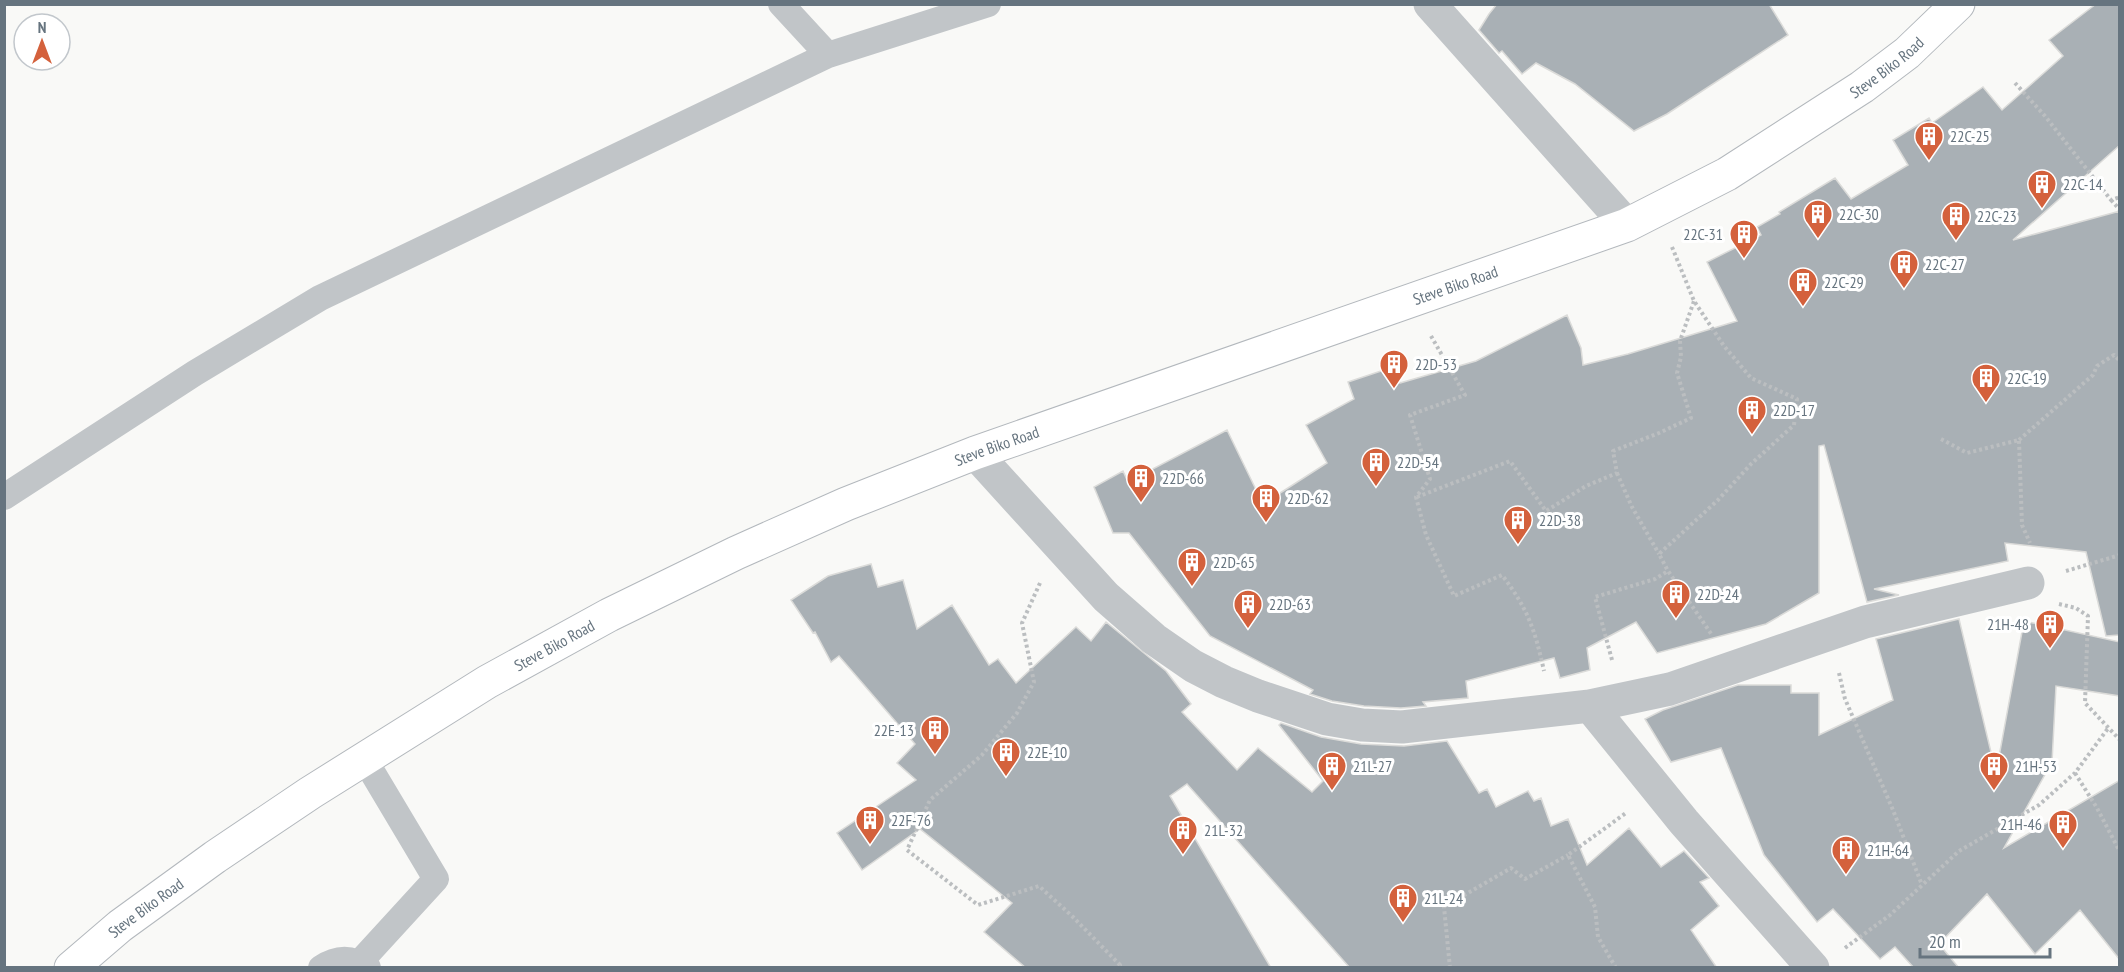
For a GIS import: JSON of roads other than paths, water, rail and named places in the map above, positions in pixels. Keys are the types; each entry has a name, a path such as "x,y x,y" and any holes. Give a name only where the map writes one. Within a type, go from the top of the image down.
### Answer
{"street":[{"path":"1430,4 1627,225"},
{"name":"Steve Biko Road","path":"71,968 120,926 215,857 364,760 488,682 658,590 846,504 975,453 1627,225 1727,174 1862,87 1907,53 1958,4"},
{"path":"975,453 1107,597 1154,639 1183,659 1224,682 1291,708 1362,725 1402,727 1551,710 1604,703 1670,689 1865,622 2028,583"},
{"path":"1604,703 1658,790 1825,961"}],"lane":[{"path":"781,4 828,55"},
{"path":"4,497 195,373 320,298 828,55 988,4"},
{"path":"321,968 336,960 348,958 364,965 436,879 364,760"}],"place":[{"name":"22C-25","path":"1929,162"},
{"name":"22C-14","path":"2042,210"},
{"name":"22C-30","path":"1818,240"},
{"name":"22C-23","path":"1956,242"},
{"name":"22C-31","path":"1744,260"},
{"name":"22C-27","path":"1904,290"},
{"name":"22C-29","path":"1803,308"},
{"name":"22D-53","path":"1394,390"},
{"name":"22C-19","path":"1986,404"},
{"name":"22D-17","path":"1752,436"},
{"name":"22D-54","path":"1376,488"},
{"name":"22D-66","path":"1141,504"},
{"name":"22D-62","path":"1266,524"},
{"name":"22D-38","path":"1518,546"},
{"name":"22D-65","path":"1192,588"},
{"name":"22D-24","path":"1676,620"},
{"name":"22D-63","path":"1248,630"},
{"name":"21H-48","path":"2050,650"},
{"name":"22E-13","path":"935,756"},
{"name":"22E-10","path":"1006,778"},
{"name":"21L-27","path":"1332,792"},
{"name":"21H-53","path":"1994,792"},
{"name":"22F-76","path":"870,846"},
{"name":"21H-46","path":"2063,850"},
{"name":"21L-32","path":"1183,856"},
{"name":"21H-64","path":"1846,876"},
{"name":"21L-24","path":"1403,924"}]}
